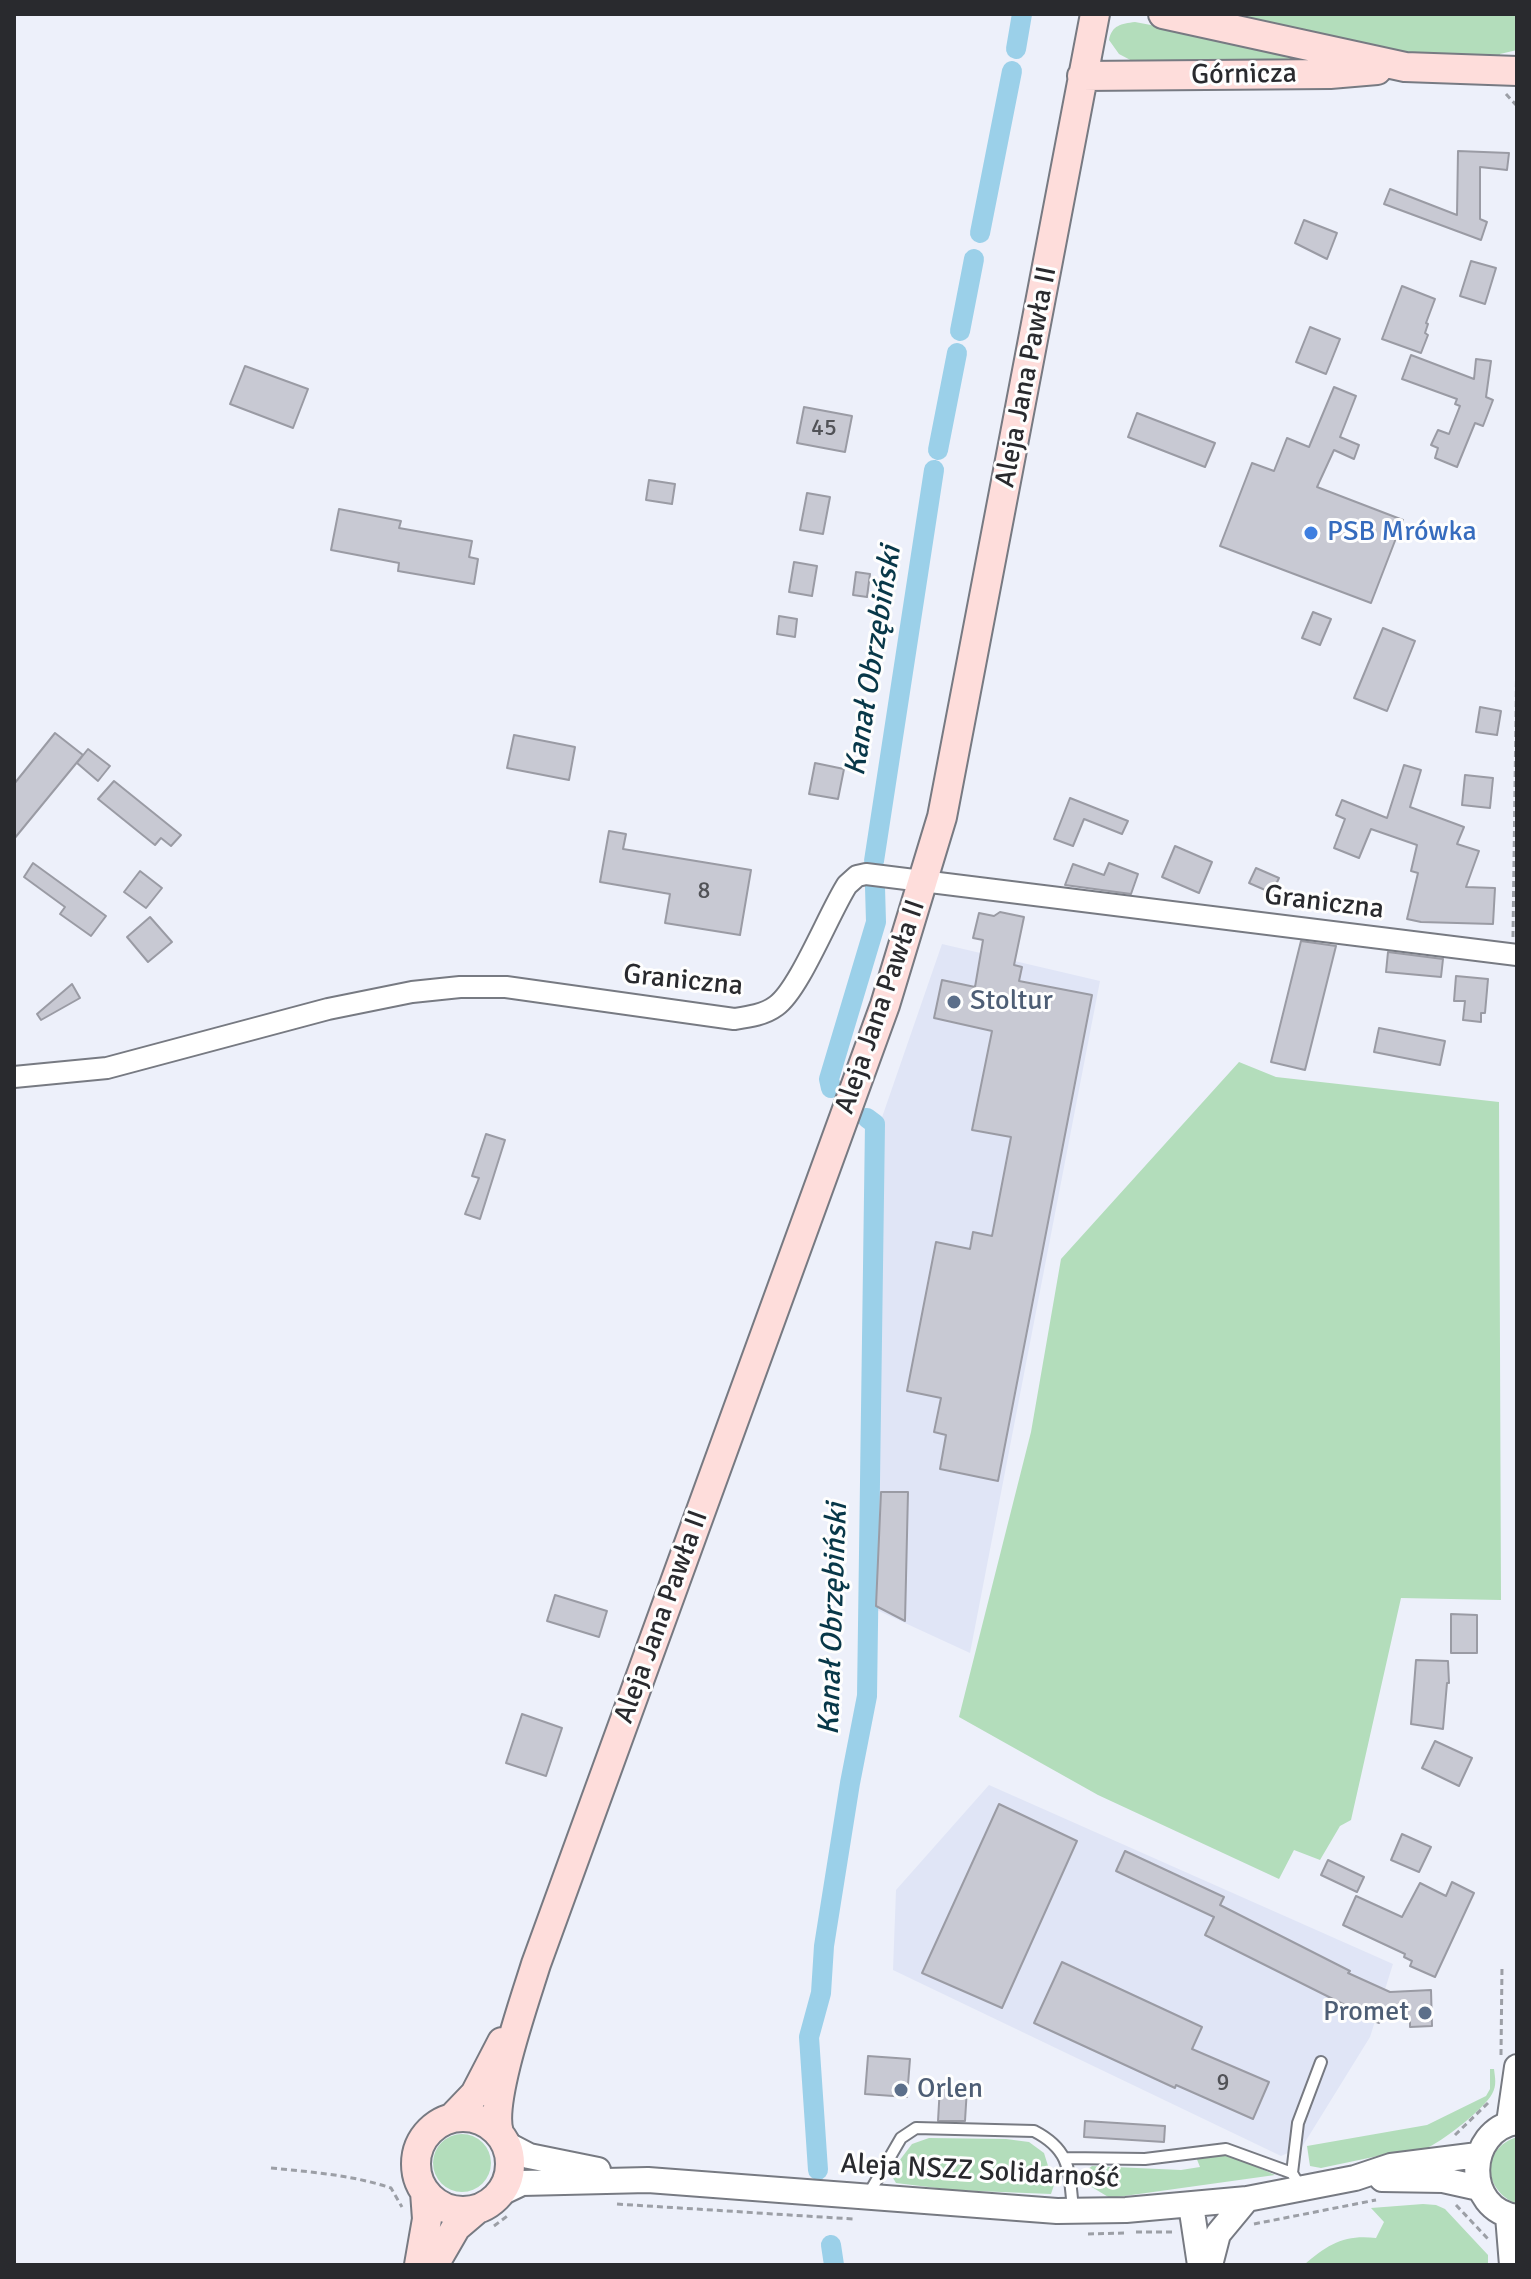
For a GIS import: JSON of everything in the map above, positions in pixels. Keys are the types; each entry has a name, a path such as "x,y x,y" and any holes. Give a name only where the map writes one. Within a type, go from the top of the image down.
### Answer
{"main road":[{"name":"Aleja Jana Pawła II","path":"502,2138 497,2111 536,1964 885,1005 942,817 1095,14"},
{"name":"Górnicza","path":"1163,14 1405,67"},
{"name":"Górnicza","path":"1082,76 1330,74 1405,67 1517,71"},
{"name":"Aleja Jana Pawła II","path":"452,2118 475,2094 536,1964"},
{"path":"434,2265 456,2227 501,2193 510,2169 502,2138 478,2119 452,2118 438,2124 419,2148 416,2163 418,2178 435,2202 448,2209 476,2210"},
{"path":"419,2265 427,2219 425,2192"}],"street":[{"name":"Graniczna","path":"14,1077 107,1068 328,1009 412,992 460,987 506,987 734,1019 757,1015 778,1005 794,984 847,885 857,876 866,874 1515,955"},
{"path":"1509,2065 1513,2122 1489,2136 1478,2155 1476,2166 1479,2188 1487,2200 1513,2216 1512,2265"},
{"name":"Aleja NSZZ Solidarność","path":"502,2138 529,2156 648,2180"},
{"name":"Aleja NSZZ Solidarność","path":"1355,2178 1391,2166 1478,2155"},
{"name":"Aleja NSZZ Solidarność","path":"501,2193 522,2183 648,2180 1073,2211 1126,2210 1247,2199 1297,2181 1355,2178 1443,2180 1479,2188"},
{"path":"1210,2265 1218,2234 1247,2199"},
{"path":"1191,2205 1200,2265"}],"lane":[{"path":"1065,2158 1145,2159 1226,2149 1297,2181 1298,2123 1321,2062"},
{"path":"867,2197 901,2138 916,2128 1034,2131 1048,2138 1065,2158 1073,2211"}],"path":[{"path":"1515,955 1517,641"},
{"path":"1502,1967 1509,2065"},
{"path":"1451,2139 1491,2100"},
{"path":"271,2168 338,2175 376,2183 391,2188 404,2211"}],"shaded area":[{"path":"942,944 1100,981 970,1653 868,1606 879,1126"},
{"path":"989,1785 1393,1964 1370,2037 1302,2147 1281,2156 893,1970 896,1890"}],"green space":[{"path":"1204,14 1517,14 1517,50 1500,54 1500,63 1410,55"},
{"path":"1135,22 1346,62 1136,63 1119,54 1109,40 1118,26"},
{"path":"1239,1062 1276,1077 1499,1102 1501,1600 1401,1598 1351,1820 1340,1826 1320,1860 1294,1850 1279,1879 1098,1795 959,1717 1031,1432 1061,1259"},
{"path":"1490,2069 1494,2069 1495,2085 1488,2100 1464,2123 1429,2147 1430,2151 1378,2156 1321,2168 1310,2166 1307,2146 1427,2125 1486,2096 1490,2089"},
{"path":"462,2134 473,2136 482,2143 489,2152 489,2174 482,2183 473,2190 462,2192 451,2190 442,2183 435,2174 433,2163 435,2152 442,2143 451,2136"},
{"path":"1517,2137 1517,2204 1497,2189 1490,2170 1497,2151"},
{"path":"929,2138 1029,2142 1044,2153 1054,2185 1051,2194 953,2190 896,2183 890,2173 912,2144"},
{"path":"1216,2152 1275,2175 1110,2198 1090,2186 1084,2172 1092,2166 1181,2170 1200,2167 1196,2157"},
{"path":"1423,2204 1445,2209 1488,2255 1488,2265 1304,2265 1337,2242 1376,2238 1384,2222 1371,2208"}],"building":[{"path":"1458,151 1509,153 1507,170 1480,167 1480,219 1487,222 1481,240 1384,204 1390,189 1457,215"},
{"path":"1304,220 1337,233 1327,259 1295,243"},
{"path":"1471,261 1496,268 1485,304 1460,296"},
{"path":"1402,286 1435,299 1426,323 1425,333 1428,335 1421,353 1382,339"},
{"path":"1310,327 1340,339 1326,374 1296,362"},
{"path":"1411,355 1474,379 1476,359 1491,361 1486,397 1493,400 1483,426 1475,423 1457,467 1435,458 1438,448 1431,445 1438,430 1449,434 1460,406 1455,404 1457,399 1402,379"},
{"path":"245,366 308,389 293,428 230,404"},
{"name":"PSB Mrówka","path":"1334,387 1356,396 1340,437 1359,445 1354,459 1334,450 1317,487 1403,520 1371,603 1220,546 1252,463 1274,471 1287,438 1309,447"},
{"path":"804,407 852,416 845,452 797,443"},
{"path":"1137,413 1215,443 1205,467 1128,437"},
{"path":"649,480 675,484 672,504 646,500"},
{"path":"807,493 830,497 823,534 800,530"},
{"path":"339,509 401,521 399,528 472,541 469,557 478,559 474,584 398,571 399,563 331,550"},
{"path":"794,562 817,566 812,596 789,592"},
{"path":"856,572 870,574 867,597 853,595"},
{"path":"1313,612 1331,619 1320,645 1302,638"},
{"path":"779,616 797,619 795,637 777,634"},
{"path":"1383,628 1415,641 1387,711 1354,698"},
{"path":"1480,707 1501,711 1497,735 1476,732"},
{"path":"55,733 83,755 14,839 14,784"},
{"path":"514,735 575,747 569,780 507,768"},
{"path":"88,749 110,766 98,781 77,763"},
{"path":"815,763 844,769 838,799 809,794"},
{"path":"1404,765 1421,770 1410,807 1464,827 1457,844 1479,851 1466,887 1495,888 1493,924 1407,919 1418,873 1411,871 1417,845 1371,829 1359,858 1334,848 1345,819 1336,815 1342,800 1387,818"},
{"path":"1465,775 1493,778 1490,808 1462,805"},
{"path":"114,781 181,835 171,846 161,838 155,845 98,799"},
{"path":"1070,798 1128,821 1122,834 1084,819 1073,846 1054,839"},
{"path":"609,831 626,834 623,849 751,870 740,935 665,923 670,894 600,882"},
{"path":"1175,846 1212,862 1199,893 1162,877"},
{"path":"33,863 106,916 91,936 60,914 65,907 24,877"},
{"path":"1109,863 1138,874 1131,894 1065,885 1073,864 1104,875"},
{"path":"1256,868 1279,878 1272,893 1249,883"},
{"path":"140,871 162,888 146,908 124,892"},
{"path":"1000,912 1024,917 1014,965 1022,967 1019,981 1092,995 998,1481 940,1469 946,1435 934,1432 941,1398 907,1391 936,1242 970,1249 973,1232 992,1236 1011,1137 972,1130 992,1031 934,1018 942,980 975,987 983,940 973,938 979,913 994,916"},
{"path":"150,917 172,942 148,962 127,937"},
{"path":"1301,941 1336,946 1305,1070 1271,1062"},
{"path":"1388,952 1443,959 1441,977 1386,972"},
{"path":"1456,976 1488,979 1485,1013 1481,1013 1481,1022 1463,1020 1465,1001 1454,1001"},
{"path":"72,984 80,998 41,1020 37,1014"},
{"path":"1379,1028 1445,1041 1440,1065 1374,1052"},
{"path":"486,1134 505,1140 480,1219 465,1214 479,1178 472,1176"},
{"path":"881,1492 908,1492 905,1621 876,1606"},
{"path":"555,1595 607,1611 599,1637 547,1621"},
{"path":"1451,1614 1477,1615 1477,1653 1451,1653"},
{"path":"1416,1660 1448,1661 1449,1683 1443,1729 1411,1724"},
{"path":"522,1714 562,1728 546,1776 506,1763"},
{"path":"1435,1741 1472,1758 1459,1786 1422,1768"},
{"path":"999,1804 1077,1841 1002,2008 922,1973"},
{"path":"1402,1834 1431,1847 1419,1872 1391,1860"},
{"path":"1125,1851 1224,1897 1220,1905 1350,1971 1348,1973 1390,1992 1431,1990 1432,2026 1410,2027 1410,2018 1381,2019 1379,2023 1356,2014 1357,2011 1205,1935 1214,1917 1116,1871"},
{"path":"1328,1860 1364,1877 1357,1892 1321,1875"},
{"path":"1452,1882 1474,1893 1435,1977 1410,1966 1412,1961 1404,1957 1405,1954 1343,1925 1356,1896 1402,1917 1420,1883 1446,1896"},
{"path":"1062,1962 1202,2027 1192,2049 1269,2082 1253,2119 1176,2085 1175,2088 1034,2023"},
{"path":"868,2056 910,2059 907,2097 865,2094"},
{"path":"940,2086 967,2088 965,2121 938,2121"},
{"path":"1085,2121 1165,2126 1164,2142 1084,2137"}],"waterway":[{"name":"Kanał Obrzębiński","path":"1016,49 1022,14"},
{"name":"Kanał Obrzębiński","path":"980,233 1012,71"},
{"name":"Kanał Obrzębiński","path":"960,331 974,259"},
{"name":"Kanał Obrzębiński","path":"938,450 957,353"},
{"name":"Kanał Obrzębiński","path":"874,861 934,470"},
{"name":"Kanał Obrzębiński","path":"831,1088 829,1079 876,922 875,887"},
{"name":"Kanał Obrzębiński","path":"818,2170 809,2037 821,1993 824,1946 867,1696 875,1124 867,1118"},
{"name":"Kanał Obrzębiński","path":"831,2245 834,2265"}],"place":[{"name":"PSB Mrówka","path":"1311,533"},
{"name":"Stoltur","path":"954,1002"},
{"name":"Promet","path":"1425,2013"},
{"name":"Orlen","path":"901,2090"}]}
